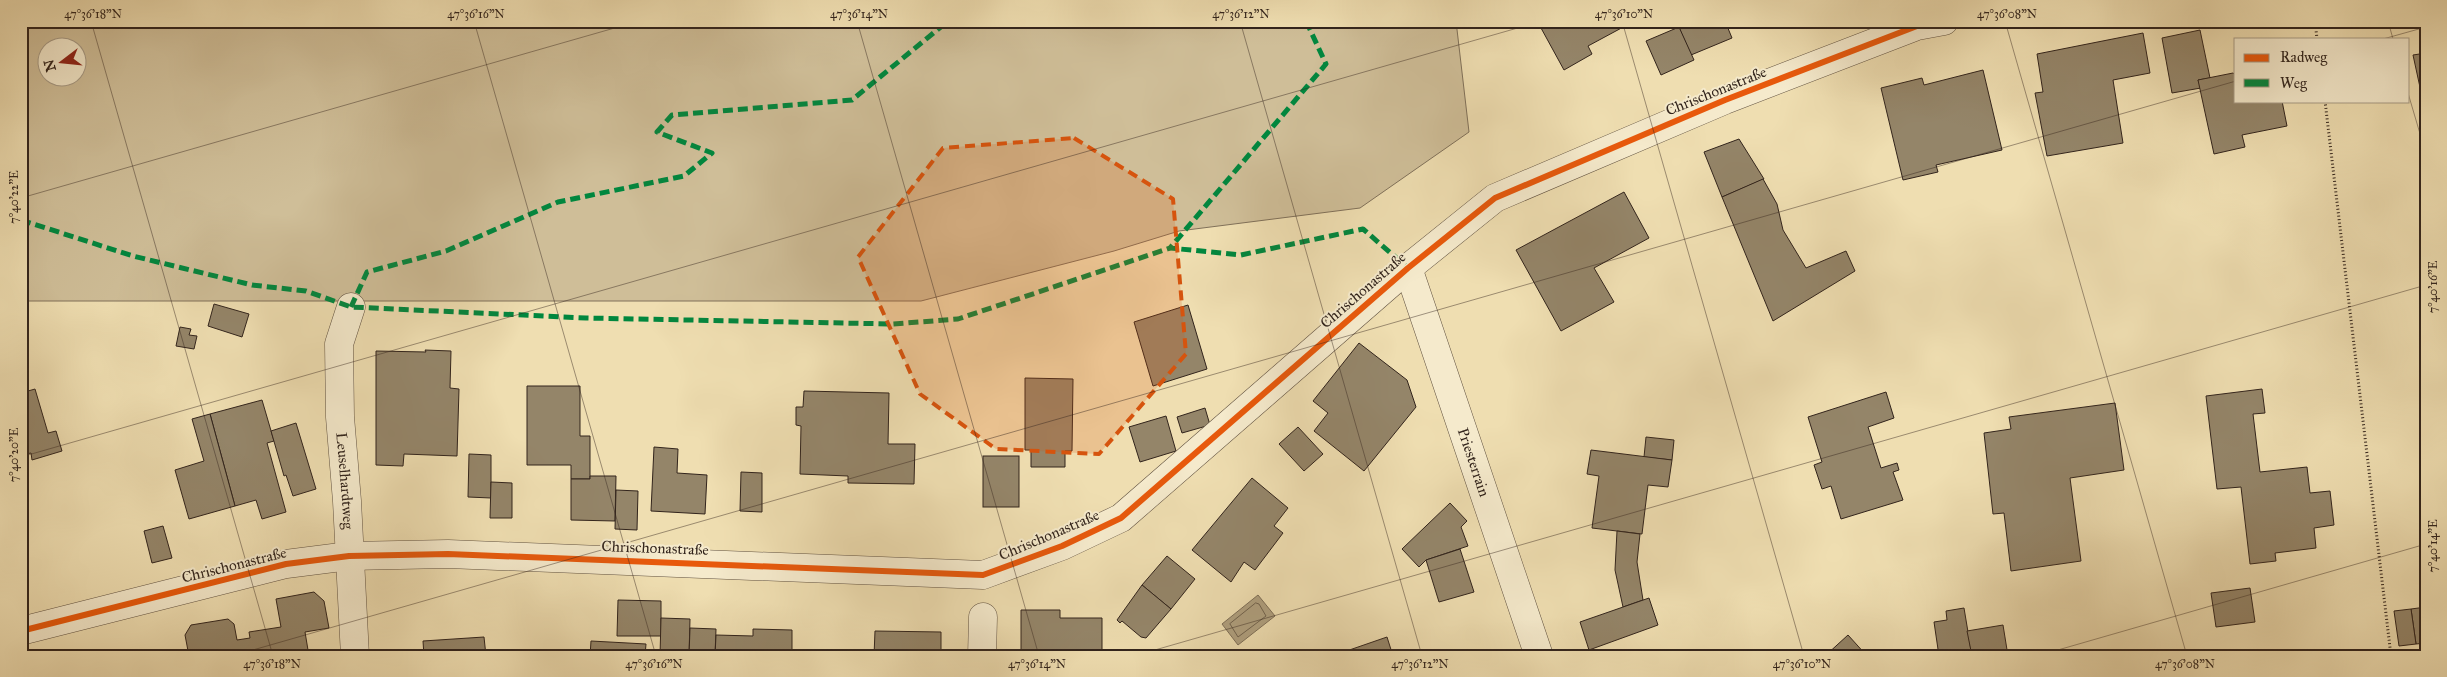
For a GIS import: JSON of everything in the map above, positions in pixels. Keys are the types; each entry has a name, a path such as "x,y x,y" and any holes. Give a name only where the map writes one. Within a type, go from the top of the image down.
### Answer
{"street":[{"name":"Chrischonastraße","path":"21,631 286,564 349,556 448,554 983,595 1062,546 1121,518 1408,268 1495,198 1725,100 1917,26 1944,21"},
{"name":"Priesterrain","path":"1408,268 1538,656"},
{"name":"Leuselhardtweg","path":"351,307 339,344 340,417 347,501 355,656"},
{"path":"982,656 983,595"}],"path":[{"path":"2315,21 2317,38"},
{"path":"2325,102 2391,656"}],"highlighted area":[{"path":"1074,138 1173,199 1186,354 1099,454 996,449 920,394 858,257 943,148"}],"shaded area":[{"path":"21,21 1456,21 1469,132 1360,208 1179,231 1114,251 921,301 21,301"}],"water":[{"path":"1258,595 1275,616 1238,645 1222,624"}],"building":[{"path":"1542,21 1625,21 1627,25 1588,46 1592,54 1564,70 1541,28 1545,26"},
{"path":"1676,21 1725,21 1732,38 1691,55"},
{"path":"1679,27 1694,60 1661,75 1646,41"},
{"path":"2200,30 2210,78 2198,80 2201,88 2172,93 2162,38"},
{"path":"2143,33 2150,73 2113,80 2123,143 2047,156 2035,93 2043,92 2037,54"},
{"path":"2426,53 2426,115 2413,55"},
{"path":"1983,70 2002,150 1936,165 1938,172 1903,180 1881,88 1922,78 1924,85"},
{"path":"2233,73 2234,102 2282,102 2287,126 2242,135 2245,147 2214,154 2198,80"},
{"path":"1739,139 1764,179 1722,197 1704,152"},
{"path":"1763,179 1777,204 1783,230 1806,268 1846,251 1855,271 1773,321 1722,197"},
{"path":"1624,192 1649,238 1594,268 1614,302 1561,331 1516,250"},
{"path":"214,304 249,314 242,337 208,326"},
{"path":"1188,305 1207,369 1153,386 1134,322"},
{"path":"180,327 191,329 189,335 197,336 194,349 176,346"},
{"path":"1359,343 1407,380 1416,407 1364,471 1314,431 1328,413 1313,401"},
{"path":"425,350 451,351 450,388 459,389 457,456 404,454 403,466 376,465 376,351 426,352"},
{"path":"1025,378 1073,379 1072,451 1065,451 1065,467 1031,467 1031,450 1025,450"},
{"path":"527,386 580,386 580,436 590,436 590,479 571,479 571,465 527,465"},
{"path":"35,389 48,433 56,431 62,451 32,460 31,453 21,455 21,393"},
{"path":"2262,389 2265,413 2253,414 2260,472 2307,467 2310,493 2330,491 2334,525 2314,528 2316,548 2275,553 2276,561 2250,564 2241,487 2217,489 2206,396"},
{"path":"804,391 889,393 888,444 915,444 914,484 848,483 848,476 800,474 801,426 796,425 796,407 803,407"},
{"path":"1886,392 1894,418 1868,427 1881,468 1897,463 1899,470 1893,472 1903,500 1841,519 1831,486 1822,489 1814,465 1822,462 1808,417"},
{"path":"262,400 274,441 267,443 286,512 262,519 256,500 235,506 210,414"},
{"path":"2115,403 2124,470 2070,478 2081,561 2011,571 2004,513 1993,514 1984,433 2011,429 2009,417"},
{"path":"1205,408 1210,425 1182,433 1177,417"},
{"path":"210,414 235,506 189,519 175,470 204,461 192,419"},
{"path":"1166,416 1176,451 1140,462 1129,427"},
{"path":"296,423 316,489 293,496 286,475 284,476 271,431"},
{"path":"1298,427 1323,454 1304,471 1279,444"},
{"path":"1646,437 1674,440 1672,460 1644,457"},
{"path":"654,447 678,449 677,473 707,475 705,514 651,511"},
{"path":"1591,450 1672,460 1668,487 1648,485 1642,534 1592,528 1599,476 1587,474"},
{"path":"469,454 491,455 491,498 468,497"},
{"path":"983,456 1019,456 1019,507 983,507"},
{"path":"741,472 762,473 762,512 740,511"},
{"path":"590,476 616,476 615,521 571,520 571,479 590,479"},
{"path":"1252,478 1288,508 1274,526 1283,533 1255,570 1244,562 1231,582 1192,550"},
{"path":"491,482 512,483 512,518 490,518"},
{"path":"616,490 638,491 637,530 615,529"},
{"path":"1450,503 1467,521 1461,527 1468,546 1426,560 1419,567 1402,549"},
{"path":"163,526 172,558 152,563 144,531"},
{"path":"1617,531 1640,534 1637,562 1643,600 1623,607 1615,570"},
{"path":"1460,549 1474,592 1439,602 1426,560"},
{"path":"1167,556 1195,579 1171,609 1142,585"},
{"path":"1142,585 1171,609 1146,638 1141,637 1122,621 1120,623 1117,620"},
{"path":"2250,588 2255,622 2216,627 2211,593"},
{"path":"314,592 324,601 329,628 305,632 309,656 189,656 185,635 191,625 228,619 234,624 237,640 250,638 249,632 281,627 276,599"},
{"path":"1649,598 1658,625 1589,650 1580,622"},
{"path":"618,600 661,601 661,636 617,636"},
{"path":"2426,607 2426,643 2416,644 2411,609"},
{"path":"1964,608 1972,656 1939,656 1934,622 1947,620 1946,611"},
{"path":"2411,609 2416,644 2399,646 2394,611"},
{"path":"1021,610 1060,610 1060,618 1102,618 1102,656 1021,656"},
{"path":"661,618 690,619 689,656 660,656"},
{"path":"2003,625 2008,656 1972,656 1967,631"},
{"path":"690,628 716,629 715,656 689,656"},
{"path":"753,629 792,630 792,656 715,656 716,635 753,636"},
{"path":"875,631 941,632 941,656 874,656"},
{"path":"1848,635 1867,656 1825,656"},
{"path":"484,637 486,656 424,656 423,641"},
{"path":"1387,637 1393,656 1332,656"},
{"path":"591,641 646,644 645,656 590,656"}],"marked path":[{"path":"351,307 367,272 446,251 558,202 684,176 712,153 657,132 672,115 852,100 948,21"},
{"path":"1306,21 1326,64 1170,248 1241,255 1363,229 1408,268"},
{"path":"21,220 133,256 252,285 306,291 351,307 586,318 893,324 958,319 1170,248"}],"cycle path":[{"path":"21,631 286,564 349,556 448,554 983,575 1062,546 1121,518 1408,268 1495,198 1725,100 1917,26 1944,21"}]}
